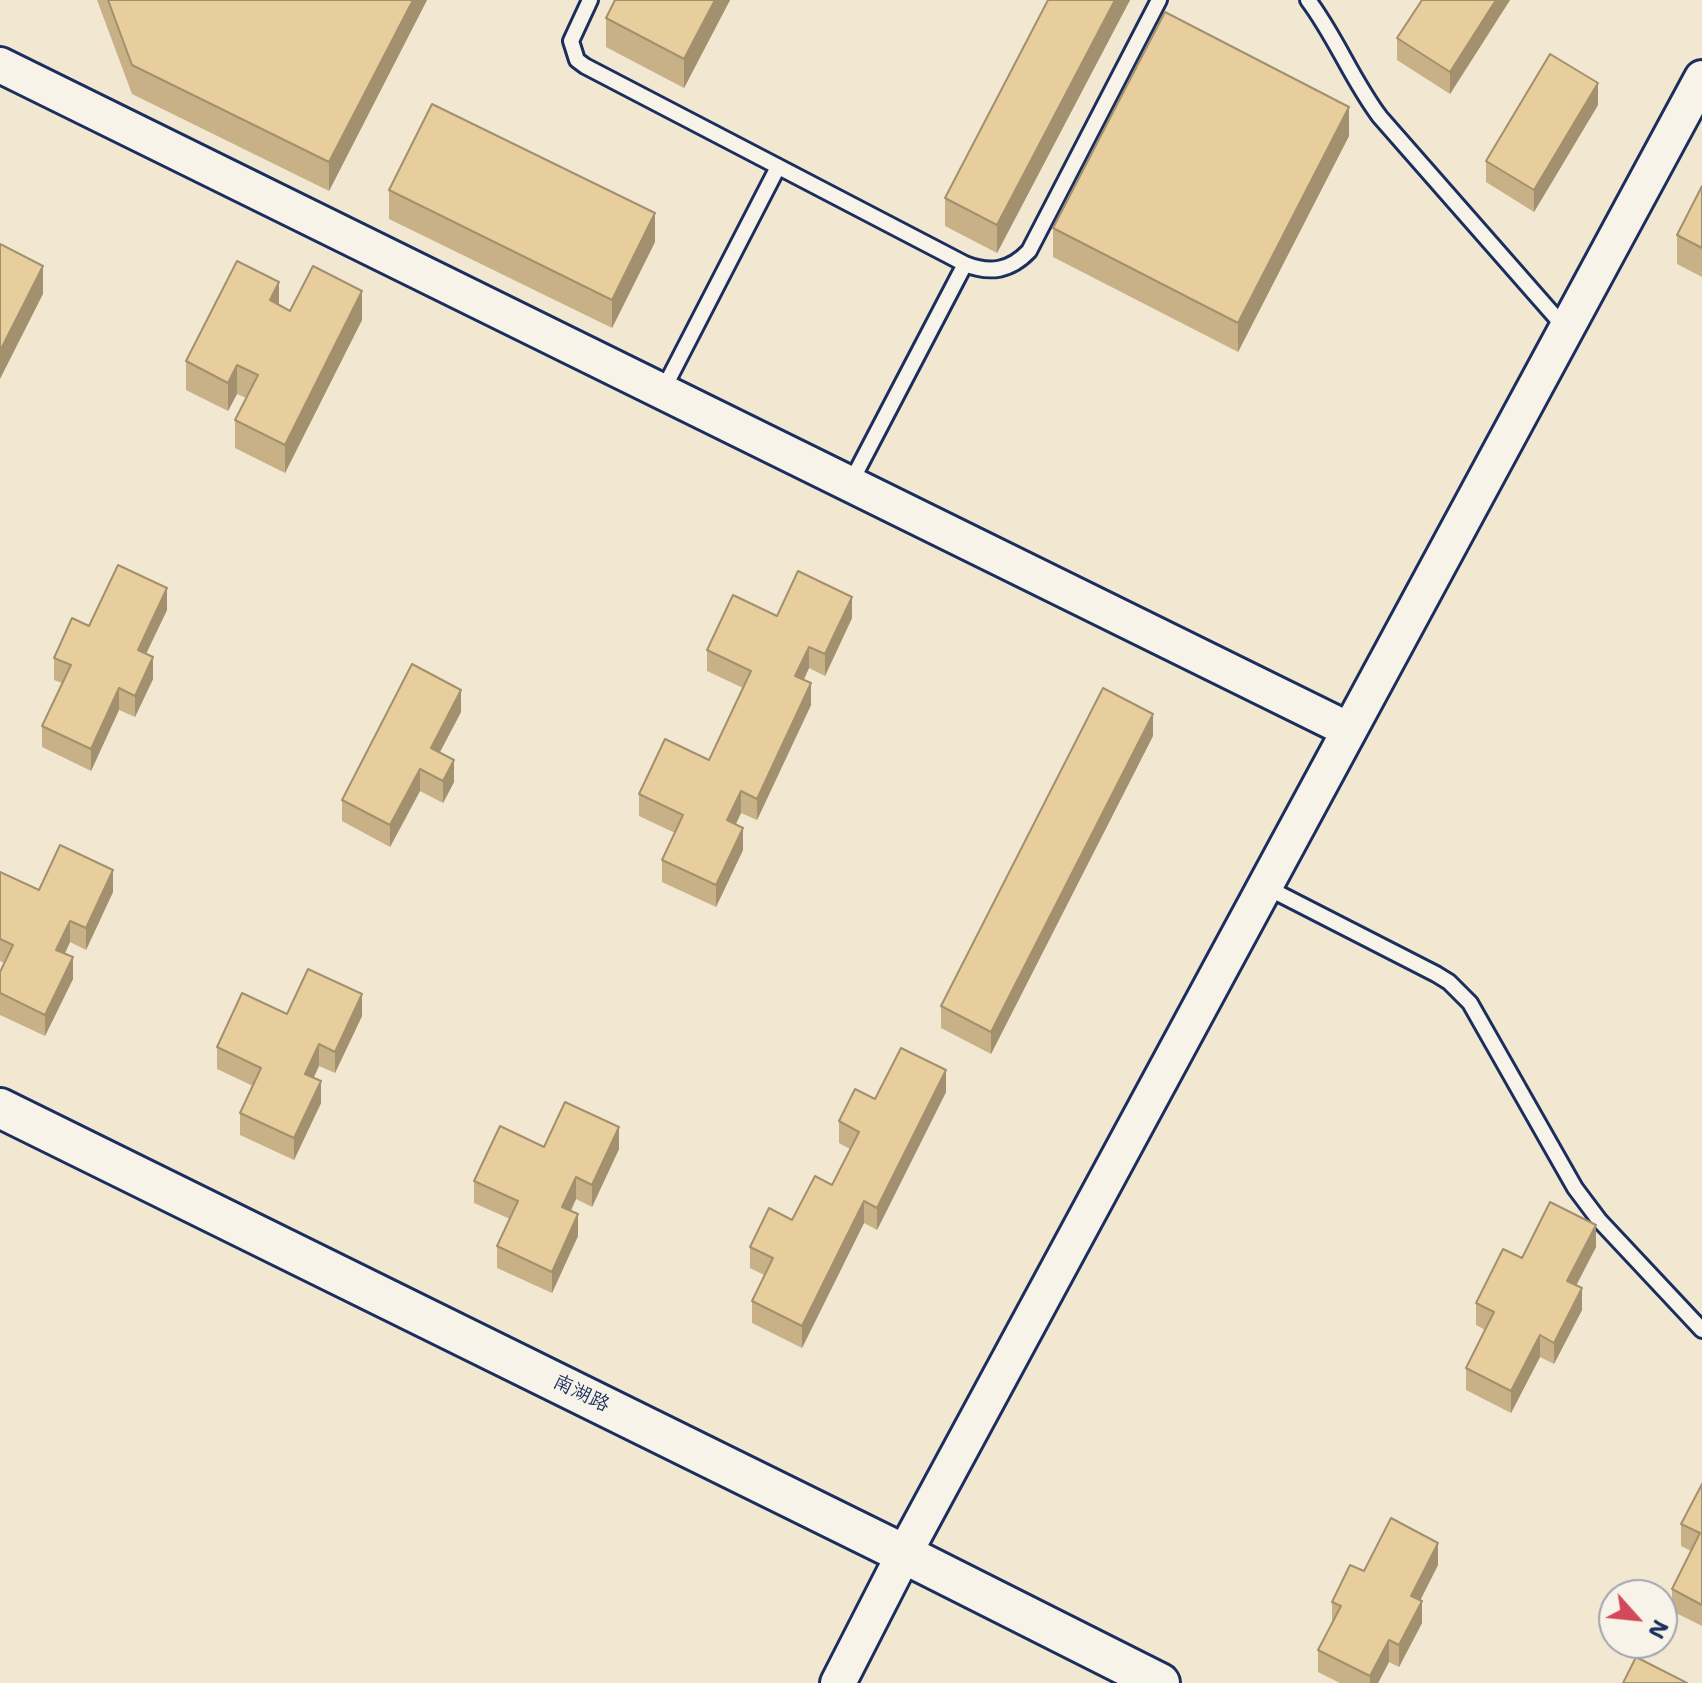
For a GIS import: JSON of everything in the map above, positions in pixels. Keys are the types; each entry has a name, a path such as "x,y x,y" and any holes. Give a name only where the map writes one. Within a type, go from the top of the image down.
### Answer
{"main road":[{"name":"南湖路","path":"0,1108 1160,1683"}],"street":[{"path":"0,65 1349,730"},
{"path":"838,1683 904,1554 1702,78"}],"lane":[{"path":"590,0 571,41 577,60 965,264 992,271 1019,261 1029,251 1159,0"},
{"path":"1308,0 1342,51 1364,96 1380,117 1566,330"},
{"path":"662,391 778,167"},
{"path":"850,484 965,264"},
{"path":"1265,886 1436,974 1461,991 1575,1188 1599,1220 1702,1330"}],"building":[{"path":"108,0 413,0 329,162 132,65"},
{"path":"615,0 715,0 684,59 606,18"},
{"path":"1048,0 1115,0 997,225 945,198"},
{"path":"1422,0 1496,0 1450,72 1397,38"},
{"path":"1165,12 1349,107 1238,323 1053,228"},
{"path":"1550,54 1598,83 1534,190 1486,161"},
{"path":"432,104 655,213 612,300 389,190"},
{"path":"1702,186 1702,248 1677,235"},
{"path":"0,244 43,266 0,351"},
{"path":"237,261 279,282 270,300 290,311 313,266 362,291 285,445 235,420 258,375 237,365 228,383 186,361"},
{"path":"118,565 167,588 138,650 153,657 135,696 119,688 91,749 42,726 71,665 54,658 72,618 89,626"},
{"path":"798,571 852,597 825,654 809,647 795,676 811,683 757,799 741,791 727,820 743,828 716,885 662,860 683,815 639,794 665,739 709,760 751,671 707,650 733,595 777,616"},
{"path":"412,664 461,690 431,748 454,760 443,781 420,769 390,825 342,800"},
{"path":"1103,688 1153,714 991,1032 941,1006"},
{"path":"60,845 113,870 86,928 70,921 56,950 73,957 45,1015 0,993 0,972 13,945 0,939 0,872 39,890"},
{"path":"308,969 362,994 335,1052 319,1044 305,1074 321,1081 294,1138 240,1113 261,1068 217,1047 242,993 287,1014"},
{"path":"901,1048 946,1070 877,1208 864,1201 802,1326 752,1301 773,1258 750,1247 769,1208 792,1220 815,1176 832,1185 859,1132 839,1121 855,1089 875,1099"},
{"path":"565,1102 619,1127 592,1185 576,1177 562,1207 578,1214 552,1272 497,1246 518,1201 474,1181 500,1126 544,1147"},
{"path":"1550,1202 1596,1225 1567,1281 1582,1288 1554,1343 1540,1335 1511,1391 1466,1368 1494,1312 1476,1303 1503,1249 1522,1258"},
{"path":"1702,1484 1702,1605 1678,1592 1677,1579 1700,1533 1681,1524"},
{"path":"1391,1518 1438,1543 1411,1596 1422,1601 1399,1645 1389,1640 1370,1676 1318,1650 1341,1606 1332,1602 1350,1565 1364,1571"},
{"path":"1635,1659 1640,1659 1687,1683 1623,1683"}]}
